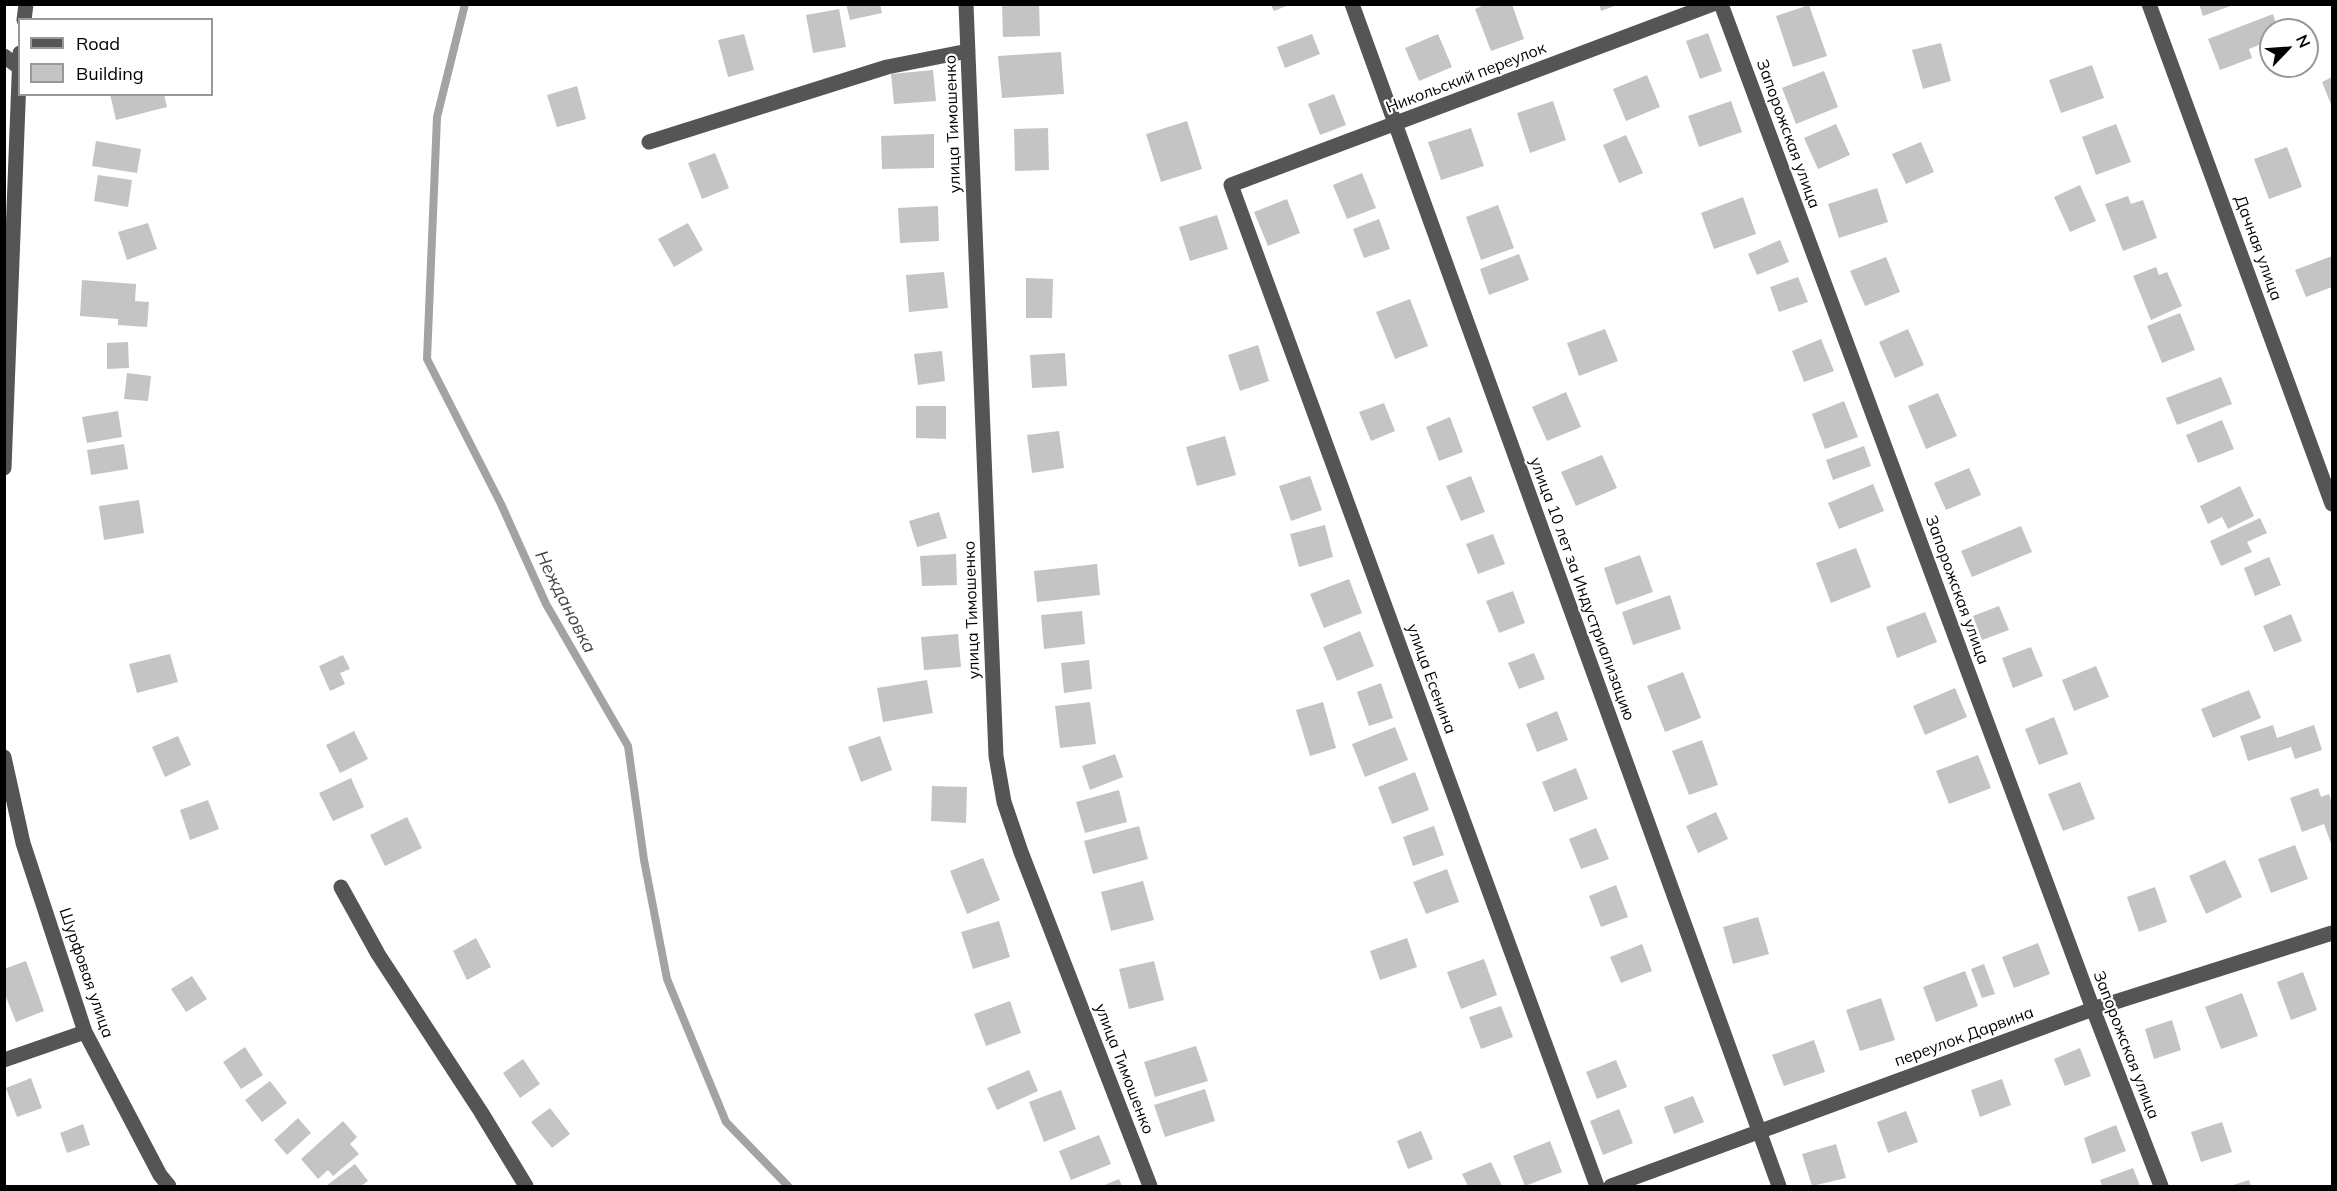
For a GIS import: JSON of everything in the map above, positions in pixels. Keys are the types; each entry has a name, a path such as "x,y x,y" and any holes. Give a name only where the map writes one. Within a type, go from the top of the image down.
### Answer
{"street":[{"name":"улица Тимошенко","path":"966,4 996,756 1004,802 1021,852 1150,1186"},
{"name":"улица 10 лет за Индустриализацию","path":"1352,4 1779,1186"},
{"name":"Никольский переулок","path":"1231,185 1713,4"},
{"name":"Запорожская улица","path":"1721,4 2093,1009 2161,1186"},
{"name":"Дачная улица","path":"2149,4 2332,504"},
{"path":"649,142 887,67 968,51"},
{"path":"4,56 18,62"},
{"path":"4,468 18,87"},
{"name":"улица Есенина","path":"1231,185 1597,1186"},
{"name":"Шурфовая улица","path":"4,757 23,843 85,1032 160,1175 169,1186"},
{"path":"341,887 378,954 481,1112 526,1186"},
{"name":"переулок Дарвина","path":"1611,1186 2093,1009 2332,933"},
{"path":"4,1060 85,1032"}],"building":[{"path":"846,4 880,4 882,13 850,20"},
{"path":"1002,4 1039,4 1040,36 1003,37"},
{"path":"1487,4 1512,4 1524,39 1491,51 1475,9"},
{"path":"1599,4 1617,4 1617,5 1601,11"},
{"path":"2199,4 2233,4 2233,5 2203,16"},
{"path":"1271,5 1289,5 1274,11"},
{"path":"1809,5 1827,56 1793,67 1776,16"},
{"path":"839,9 846,47 813,53 806,15"},
{"path":"2273,14 2274,18 2263,18"},
{"path":"2259,19 2259,45 2249,49 2252,58 2220,70 2208,39"},
{"path":"1708,33 1722,71 1700,79 1686,41"},
{"path":"744,34 754,70 728,77 718,40"},
{"path":"1312,34 1320,54 1285,68 1277,47"},
{"path":"1438,34 1452,67 1419,81 1405,48"},
{"path":"1941,43 1951,81 1923,89 1912,50"},
{"path":"1061,52 1064,94 1002,98 998,56"},
{"path":"2092,65 2104,98 2061,113 2049,80"},
{"path":"933,70 936,101 894,104 891,74"},
{"path":"1824,71 1838,107 1796,124 1782,88"},
{"path":"1647,75 1660,107 1626,121 1613,89"},
{"path":"2332,77 2332,107 2322,82"},
{"path":"577,86 586,119 557,127 547,95"},
{"path":"1334,94 1346,125 1320,135 1308,104"},
{"path":"110,96 164,96 167,107 116,120"},
{"path":"1553,101 1566,140 1530,153 1517,113"},
{"path":"1731,101 1742,132 1699,147 1688,116"},
{"path":"1187,121 1202,169 1161,182 1146,134"},
{"path":"1836,124 1850,155 1818,169 1804,138"},
{"path":"2116,124 2131,162 2096,175 2082,137"},
{"path":"1048,128 1049,170 1015,171 1014,129"},
{"path":"1471,128 1484,166 1441,180 1428,142"},
{"path":"934,134 934,168 882,169 881,136"},
{"path":"1626,135 1643,173 1619,183 1603,145"},
{"path":"96,141 141,149 137,173 92,166"},
{"path":"1921,142 1934,172 1906,184 1892,154"},
{"path":"2287,147 2302,187 2269,199 2254,159"},
{"path":"715,153 729,188 702,199 688,163"},
{"path":"1362,173 1376,208 1347,219 1333,185"},
{"path":"98,175 132,180 128,207 94,201"},
{"path":"2080,185 2096,221 2070,232 2054,197"},
{"path":"1877,188 1888,222 1839,238 1828,204"},
{"path":"2128,196 2131,204 2143,200 2157,238 2123,251 2105,204"},
{"path":"1743,197 1756,234 1714,249 1701,213"},
{"path":"1287,199 1300,233 1268,246 1254,212"},
{"path":"1498,205 1514,248 1481,260 1466,217"},
{"path":"938,206 939,241 900,243 898,208"},
{"path":"1217,215 1228,249 1190,261 1179,227"},
{"path":"1379,219 1390,249 1364,258 1353,229"},
{"path":"148,223 157,249 127,260 118,232"},
{"path":"688,223 703,250 674,267 658,239"},
{"path":"1780,240 1789,262 1757,275 1748,254"},
{"path":"1519,254 1529,280 1489,295 1480,269"},
{"path":"2332,256 2332,287 2306,297 2295,270"},
{"path":"1886,257 1900,292 1865,306 1850,271"},
{"path":"2156,267 2159,275 2167,272 2182,306 2151,320 2133,276"},
{"path":"944,272 948,308 909,312 906,275"},
{"path":"1798,277 1808,302 1779,312 1770,287"},
{"path":"1026,278 1053,279 1052,318 1026,318"},
{"path":"82,280 136,284 135,301 149,302 147,327 118,325 118,319 80,316"},
{"path":"1410,299 1428,346 1395,359 1376,312"},
{"path":"2180,313 2195,350 2162,363 2147,326"},
{"path":"1605,329 1618,361 1579,376 1567,343"},
{"path":"1908,329 1924,365 1895,378 1879,342"},
{"path":"1821,339 1834,371 1804,382 1792,351"},
{"path":"128,342 129,368 107,369 107,343"},
{"path":"1258,345 1269,381 1240,391 1228,355"},
{"path":"942,351 945,381 918,385 914,354"},
{"path":"1065,353 1067,386 1032,388 1030,355"},
{"path":"127,373 151,376 148,401 124,399"},
{"path":"2221,377 2232,404 2177,425 2166,398"},
{"path":"1566,392 1581,427 1547,441 1532,407"},
{"path":"1938,393 1957,436 1926,449 1908,406"},
{"path":"1844,401 1858,437 1825,449 1812,414"},
{"path":"1384,403 1395,431 1371,441 1359,412"},
{"path":"916,406 946,406 946,439 916,438"},
{"path":"118,411 122,437 87,443 82,417"},
{"path":"1450,417 1463,452 1439,461 1426,427"},
{"path":"2222,420 2234,449 2198,463 2186,435"},
{"path":"1059,431 1064,468 1032,473 1027,435"},
{"path":"1225,436 1236,475 1197,486 1186,447"},
{"path":"124,444 128,469 91,475 87,450"},
{"path":"1864,446 1871,466 1833,480 1826,460"},
{"path":"1602,455 1617,488 1576,506 1561,472"},
{"path":"1969,468 1981,495 1946,510 1934,483"},
{"path":"1310,476 1322,510 1291,521 1279,486"},
{"path":"1471,476 1485,512 1461,521 1446,486"},
{"path":"1873,484 1884,511 1839,529 1828,503"},
{"path":"2240,486 2254,516 2228,529 2222,517 2208,524 2200,506"},
{"path":"139,500 144,533 104,540 99,506"},
{"path":"939,512 947,538 917,547 909,521"},
{"path":"2260,518 2267,533 2247,542 2252,552 2221,566 2210,541"},
{"path":"1325,525 1333,557 1299,567 1290,534"},
{"path":"2021,526 2032,552 1972,577 1961,551"},
{"path":"1493,534 1505,564 1478,574 1466,544"},
{"path":"1856,548 1871,587 1831,603 1816,563"},
{"path":"956,554 957,585 922,586 920,556"},
{"path":"1640,555 1653,592 1616,605 1604,568"},
{"path":"2269,557 2281,585 2255,596 2244,568"},
{"path":"1097,564 1100,595 1037,602 1034,571"},
{"path":"1349,579 1362,613 1324,628 1310,594"},
{"path":"1513,591 1525,623 1499,633 1486,601"},
{"path":"1670,595 1681,629 1633,645 1622,612"},
{"path":"1999,606 2009,630 1982,640 1973,616"},
{"path":"1082,611 1085,644 1044,649 1041,615"},
{"path":"1925,612 1937,642 1897,658 1886,627"},
{"path":"2291,614 2302,641 2274,652 2263,626"},
{"path":"1360,631 1374,666 1337,681 1323,647"},
{"path":"958,634 961,667 924,670 921,637"},
{"path":"2031,647 2043,676 2013,688 2002,658"},
{"path":"1534,653 1545,679 1519,689 1508,663"},
{"path":"170,654 178,682 137,693 129,664"},
{"path":"343,655 350,669 340,673 345,684 330,691 319,666"},
{"path":"1089,660 1092,689 1064,693 1061,663"},
{"path":"2096,666 2109,697 2074,711 2062,680"},
{"path":"1683,672 1701,718 1665,732 1647,686"},
{"path":"927,680 933,713 883,722 877,688"},
{"path":"1381,683 1393,718 1369,726 1357,692"},
{"path":"1955,688 1967,717 1925,735 1913,706"},
{"path":"2249,690 2261,718 2213,738 2201,709"},
{"path":"1090,702 1096,744 1060,748 1055,706"},
{"path":"1323,702 1336,748 1310,756 1296,710"},
{"path":"1557,711 1568,740 1537,752 1526,724"},
{"path":"2054,717 2068,754 2039,765 2025,729"},
{"path":"2273,725 2277,738 2314,725 2322,750 2295,759 2291,747 2248,761 2240,736"},
{"path":"1395,727 1408,760 1365,777 1352,744"},
{"path":"354,731 368,759 340,773 326,745"},
{"path":"178,736 191,765 165,777 152,747"},
{"path":"880,736 892,770 861,782 848,747"},
{"path":"1702,740 1718,785 1689,795 1672,751"},
{"path":"1115,754 1123,777 1090,790 1082,766"},
{"path":"1978,755 1991,788 1949,804 1936,771"},
{"path":"1576,768 1588,799 1554,812 1542,782"},
{"path":"1415,772 1429,810 1392,824 1378,787"},
{"path":"351,778 364,807 333,821 319,793"},
{"path":"2080,782 2095,819 2063,831 2048,794"},
{"path":"932,786 967,787 966,823 931,821"},
{"path":"2318,788 2321,797 2329,794 2332,803 2332,846 2324,824 2302,832 2290,798"},
{"path":"1119,790 1127,822 1085,833 1076,802"},
{"path":"208,800 219,829 190,840 180,810"},
{"path":"1716,812 1728,839 1698,853 1686,826"},
{"path":"407,817 422,848 385,866 370,835"},
{"path":"1139,826 1148,859 1093,874 1084,841"},
{"path":"1434,826 1444,855 1413,866 1403,837"},
{"path":"1596,828 1609,859 1581,869 1569,839"},
{"path":"2295,845 2308,879 2271,893 2258,859"},
{"path":"983,858 1000,900 967,914 950,871"},
{"path":"2225,860 2242,897 2206,914 2189,876"},
{"path":"1447,869 1459,902 1426,914 1413,882"},
{"path":"1143,881 1154,920 1111,931 1101,892"},
{"path":"1616,885 1628,917 1601,927 1589,896"},
{"path":"2155,887 2167,922 2139,932 2127,897"},
{"path":"1758,917 1769,954 1733,964 1723,927"},
{"path":"999,921 1010,957 973,969 961,932"},
{"path":"476,938 491,967 467,980 453,951"},
{"path":"1407,938 1417,967 1380,980 1370,951"},
{"path":"2038,943 2050,974 2014,988 2002,957"},
{"path":"1642,944 1652,971 1621,983 1610,957"},
{"path":"1484,959 1497,995 1461,1009 1447,972"},
{"path":"26,961 44,1011 16,1022 4,992 4,969"},
{"path":"1154,961 1164,1000 1129,1009 1119,969"},
{"path":"1984,964 1995,994 1982,998 1971,969"},
{"path":"1965,971 1978,1006 1936,1022 1923,987"},
{"path":"2303,972 2317,1010 2291,1020 2277,982"},
{"path":"192,976 207,999 186,1012 171,989"},
{"path":"2242,993 2258,1036 2221,1049 2205,1007"},
{"path":"1881,998 1895,1040 1860,1051 1846,1010"},
{"path":"1010,1001 1021,1033 986,1046 974,1014"},
{"path":"1501,1006 1513,1037 1481,1049 1469,1017"},
{"path":"2172,1020 2181,1050 2154,1059 2145,1029"},
{"path":"1814,1040 1825,1072 1784,1086 1772,1055"},
{"path":"1196,1046 1208,1081 1155,1097 1144,1062"},
{"path":"245,1047 263,1075 241,1089 223,1062"},
{"path":"2080,1048 2091,1076 2065,1086 2054,1059"},
{"path":"523,1059 540,1084 520,1098 503,1073"},
{"path":"1616,1060 1627,1087 1597,1099 1586,1072"},
{"path":"1029,1070 1038,1091 997,1110 987,1088"},
{"path":"31,1078 42,1108 17,1117 6,1088"},
{"path":"2002,1079 2011,1105 1980,1117 1971,1090"},
{"path":"270,1081 287,1103 262,1122 245,1100"},
{"path":"1205,1089 1215,1121 1165,1137 1154,1105"},
{"path":"1061,1090 1076,1129 1044,1142 1029,1102"},
{"path":"1693,1096 1704,1122 1674,1134 1664,1107"},
{"path":"550,1108 570,1134 552,1148 531,1122"},
{"path":"1619,1109 1633,1143 1603,1155 1590,1121"},
{"path":"1906,1111 1918,1142 1888,1153 1877,1122"},
{"path":"298,1118 311,1133 287,1155 274,1140"},
{"path":"343,1121 357,1137 350,1144 359,1154 333,1176 328,1170 318,1179 301,1159"},
{"path":"2222,1122 2232,1152 2201,1162 2191,1132"},
{"path":"83,1124 90,1145 67,1153 60,1133"},
{"path":"2116,1125 2126,1151 2092,1164 2084,1138"},
{"path":"1421,1131 1433,1159 1408,1169 1397,1141"},
{"path":"1099,1135 1111,1164 1071,1180 1059,1151"},
{"path":"1550,1141 1562,1172 1525,1186 1513,1156"},
{"path":"1836,1144 1846,1178 1812,1186 1802,1154"},
{"path":"1491,1162 1502,1186 1468,1186 1462,1174"},
{"path":"355,1164 368,1181 361,1186 326,1186"},
{"path":"2133,1168 2140,1186 2102,1186 2100,1180"},
{"path":"1119,1179 1122,1186 1102,1186"},
{"path":"2249,1180 2251,1186 2230,1186"}],"waterway":[{"name":"Неждановка","path":"465,4 437,117 427,359 501,504 546,604 628,746 644,860 667,979 726,1122 788,1186"}]}
